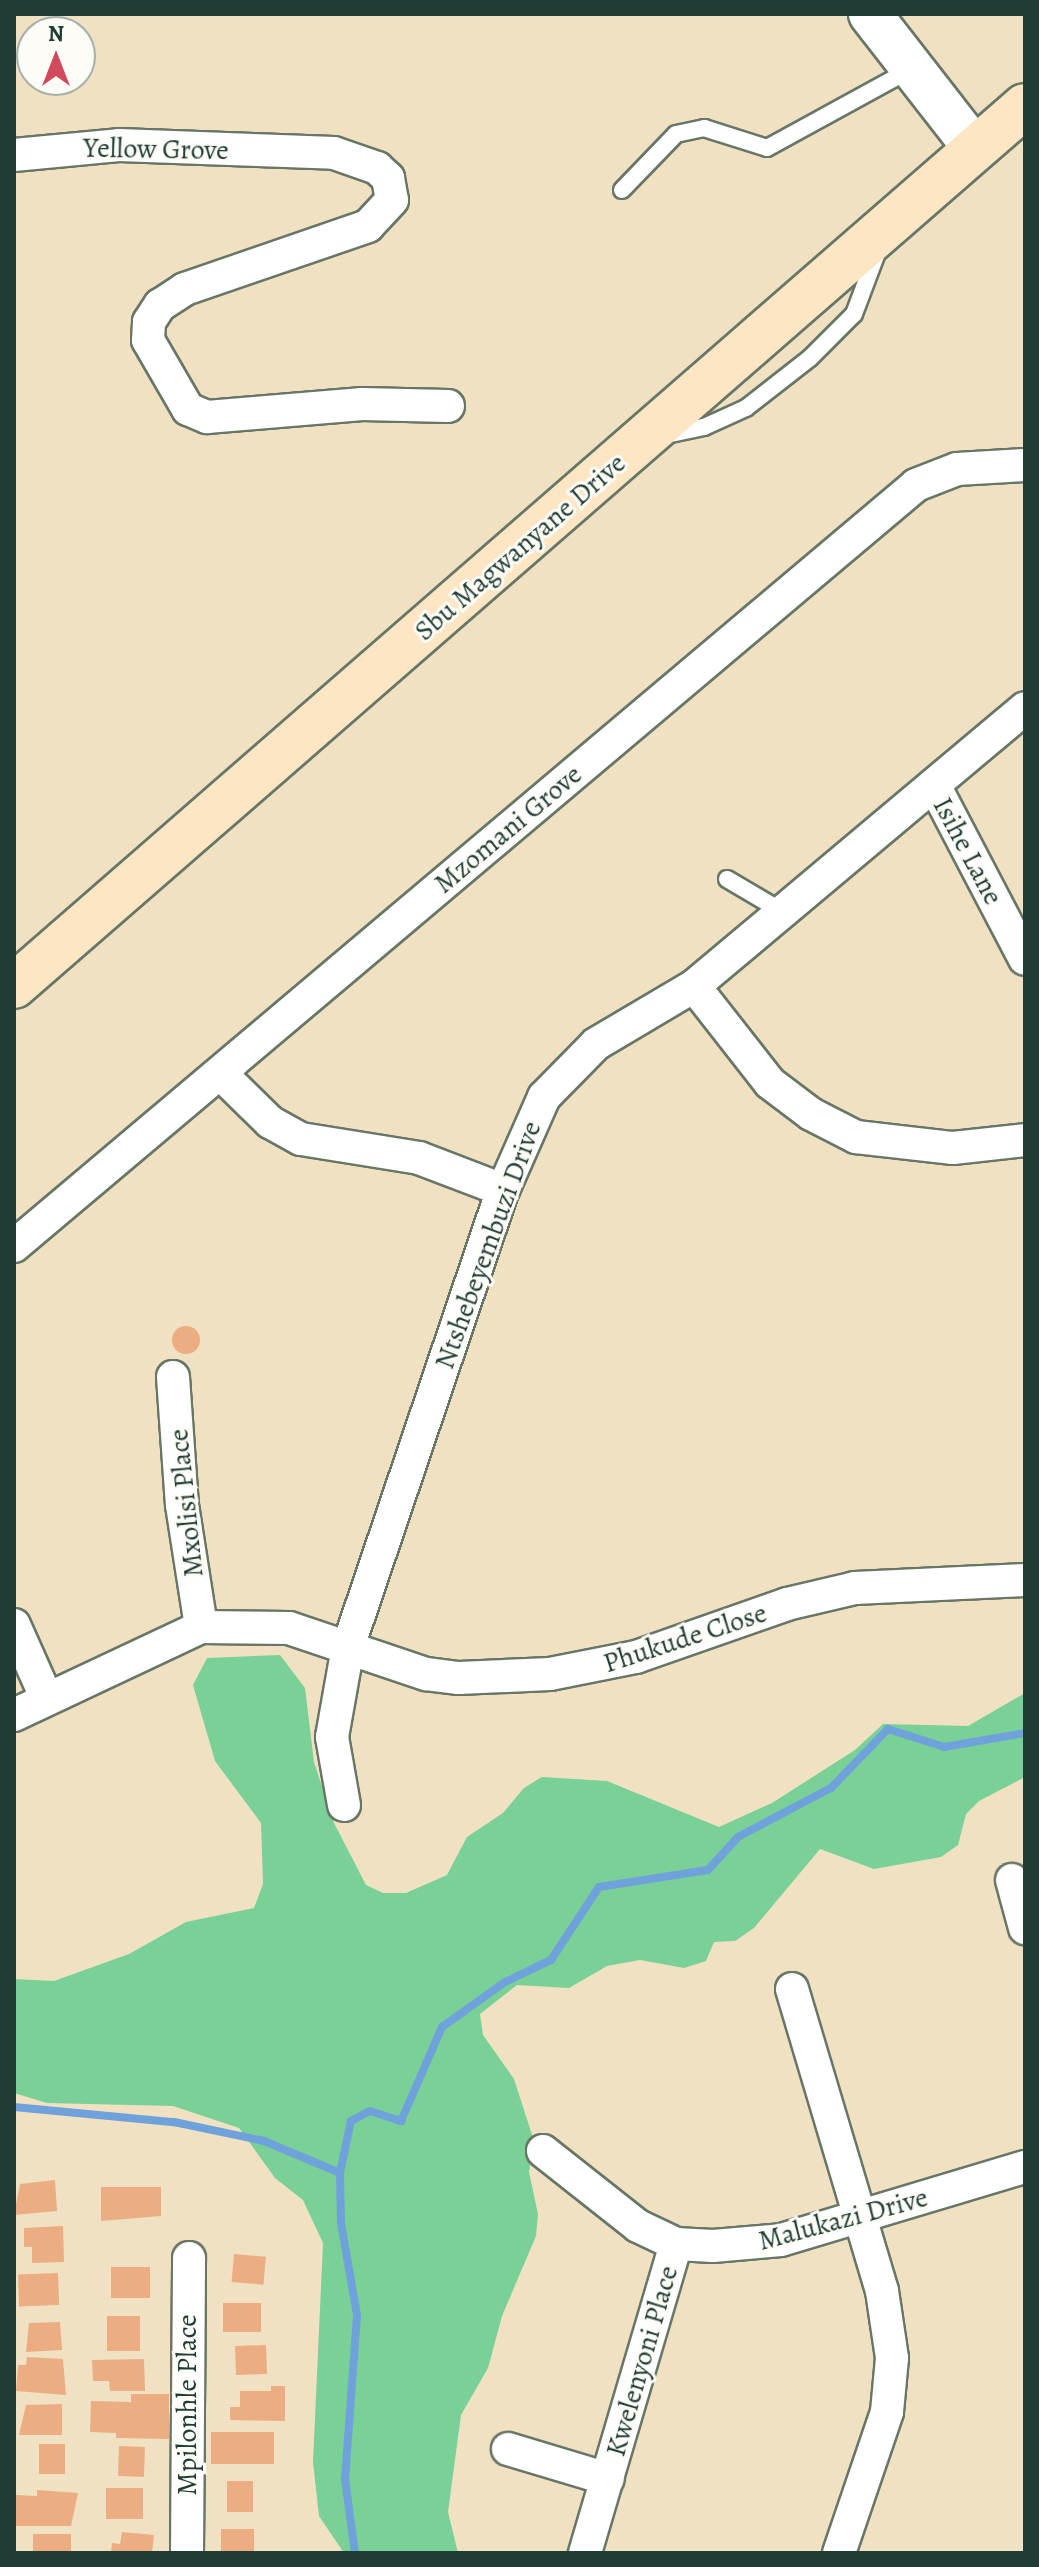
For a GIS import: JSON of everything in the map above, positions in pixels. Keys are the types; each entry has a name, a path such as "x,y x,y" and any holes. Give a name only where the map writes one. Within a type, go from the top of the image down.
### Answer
{"main road":[{"name":"Sbu Magwanyane Drive","path":"14,986 1025,106"}],"street":[{"path":"870,14 975,149"},
{"name":"Yellow Grove","path":"14,155 119,145 334,153 377,168 393,189 385,213 368,226 185,289 160,305 149,322 154,355 188,409 207,417 362,404 448,406"},
{"name":"Mzomani Grove","path":"14,1246 916,485 957,469 1025,465"},
{"name":"Ntshebeyembuzi Drive","path":"344,1805 332,1737 348,1647 525,1131 563,1073 596,1044 694,986 1025,708"},
{"name":"Isihe Lane","path":"934,785 1025,959"},
{"path":"694,986 770,1083 811,1114 856,1137 953,1148 1025,1140"},
{"path":"220,1073 270,1122 301,1139 419,1158 503,1190"},
{"name":"Mxolisi Place","path":"173,1377 182,1505 201,1627"},
{"name":"Phukude Close","path":"348,1647 426,1674 459,1678 550,1674 636,1657 787,1604 855,1588 1025,1580"},
{"path":"14,1625 47,1699"},
{"path":"14,1715 201,1627 289,1628 348,1647"},
{"path":"1012,1880 1025,1928"},
{"path":"792,1989 882,2291 890,2387 887,2412 839,2553"},
{"name":"Malukazi Drive","path":"543,2151 607,2206 676,2244 742,2246 859,2217 1025,2167"},
{"name":"Kwelenyoni Place","path":"585,2553 676,2244"},
{"name":"Mpilonhle Place","path":"187,2553 189,2258"},
{"name":"Kwelenyoni Place","path":"508,2449 608,2479"}],"lane":[{"path":"622,190 676,134 704,128 767,148 912,68"},
{"path":"727,879 783,912"}],"green space":[{"path":"280,1655 305,1688 314,1762 334,1823 366,1885 383,1893 406,1893 447,1875 467,1837 503,1813 524,1788 542,1777 607,1781 719,1827 772,1803 855,1750 883,1724 968,1726 1025,1693 1025,1777 979,1801 966,1814 958,1845 941,1857 874,1869 820,1849 754,1928 735,1941 714,1942 706,1961 684,1968 640,1960 607,1966 569,1988 517,1985 480,2014 483,2035 514,2079 534,2141 529,2172 538,2214 536,2236 502,2316 488,2368 461,2415 448,2512 458,2553 344,2553 319,2516 313,2462 323,2243 303,2200 275,2178 239,2128 173,2106 47,2103 14,2093 14,1979 54,1981 129,1954 186,1922 254,1908 263,1884 261,1823 215,1761 193,1685 207,1658"}],"building":[{"path":"186,1326 196,1330 200,1340 196,1350 186,1354 176,1350 172,1340 176,1330"},
{"path":"55,2180 57,2211 14,2215 20,2184"},
{"path":"101,2187 161,2187 161,2216 101,2221"},
{"path":"63,2226 64,2262 32,2263 32,2247 24,2247 24,2228"},
{"path":"234,2254 266,2257 263,2285 232,2282"},
{"path":"111,2267 150,2267 150,2298 111,2298"},
{"path":"58,2273 59,2305 19,2306 18,2274"},
{"path":"223,2303 261,2303 261,2332 223,2332"},
{"path":"107,2316 140,2316 140,2351 107,2351"},
{"path":"60,2322 62,2350 26,2352 29,2323"},
{"path":"266,2345 267,2374 236,2375 235,2346"},
{"path":"27,2357 63,2359 66,2395 16,2391 18,2365 26,2365"},
{"path":"144,2359 145,2391 110,2391 109,2381 93,2381 92,2360"},
{"path":"271,2386 285,2386 285,2421 230,2420 230,2407 240,2407 240,2391 271,2391"},
{"path":"131,2394 169,2394 169,2439 116,2438 116,2433 90,2432 91,2401 131,2402"},
{"path":"62,2404 62,2435 19,2435 26,2405"},
{"path":"211,2432 274,2432 274,2464 211,2464"},
{"path":"39,2444 65,2444 65,2474 39,2474"},
{"path":"119,2446 145,2447 144,2477 118,2476"},
{"path":"227,2481 253,2481 253,2512 227,2512"},
{"path":"106,2488 143,2488 143,2519 106,2519"},
{"path":"37,2490 78,2493 71,2526 14,2526 16,2495 37,2496"},
{"path":"221,2529 254,2529 254,2553 221,2553"},
{"path":"122,2532 154,2535 152,2553 111,2553 112,2543 120,2544"},
{"path":"33,2534 71,2534 71,2553 33,2553"}],"waterway":[{"path":"355,2553 345,2479 357,2315 341,2223 340,2173 351,2121 370,2111 401,2121 442,2027 505,1982 551,1960 599,1887 708,1870 738,1837 831,1788 888,1729 944,1747 1025,1733"},
{"path":"14,2107 174,2122 264,2141 340,2173"}]}
